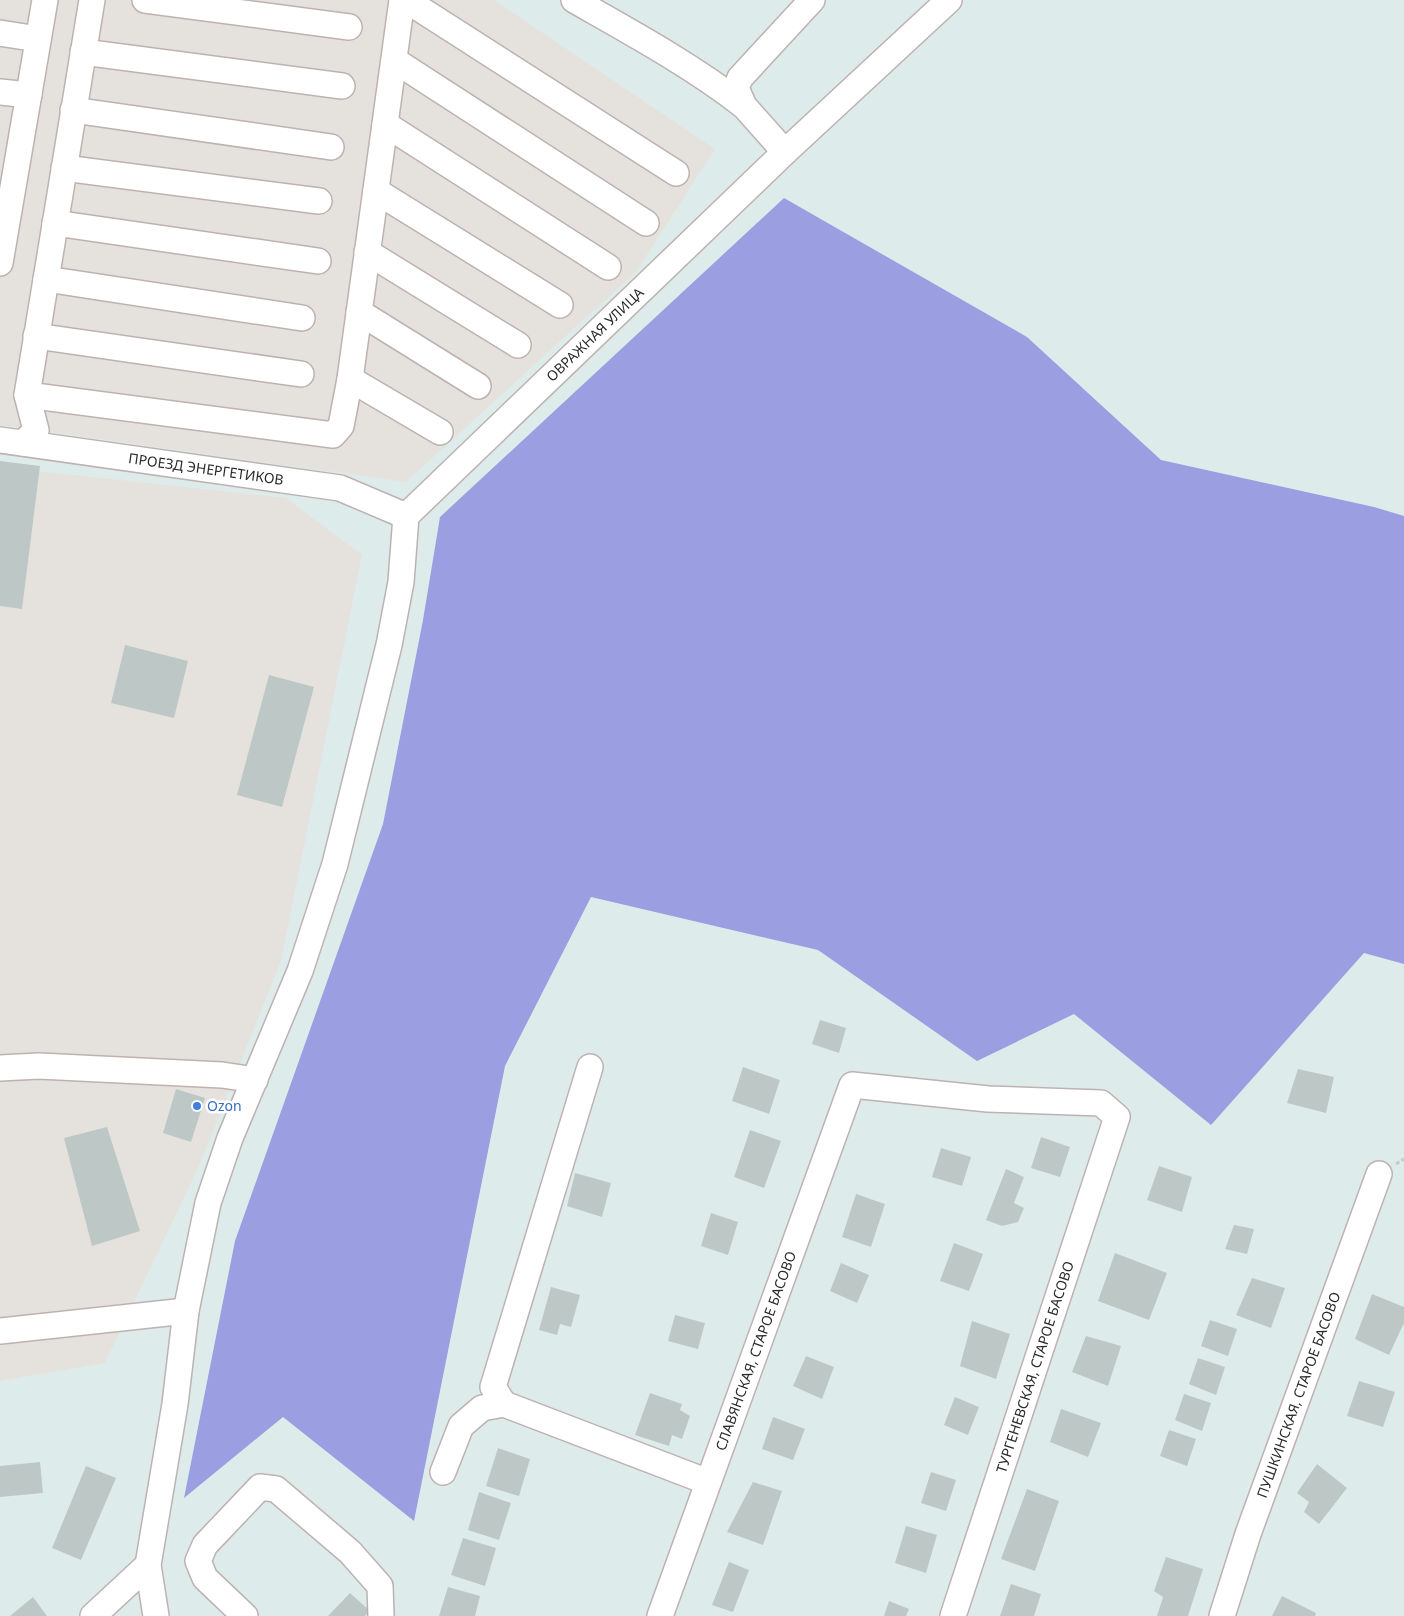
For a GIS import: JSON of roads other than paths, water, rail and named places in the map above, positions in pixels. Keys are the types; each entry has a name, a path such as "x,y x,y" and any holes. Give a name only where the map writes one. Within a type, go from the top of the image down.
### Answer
{"street":[{"path":"0,263 9,154 29,95 45,0"},
{"path":"12,442 36,430 27,395 92,0"},
{"path":"145,0 349,27"},
{"path":"27,395 334,435 341,426 350,379 404,0 676,172"},
{"path":"574,0 718,87 744,106 785,152"},
{"path":"744,106 736,88 740,78 812,0"},
{"name":"ОВРАЖНАЯ УЛИЦА","path":"406,516 785,152 949,0"},
{"path":"0,33 38,39"},
{"path":"83,52 342,86"},
{"path":"394,60 646,223"},
{"path":"0,92 29,95"},
{"path":"74,110 331,147"},
{"path":"385,124 608,267"},
{"path":"64,168 319,201"},
{"path":"376,190 560,305"},
{"path":"55,223 318,262"},
{"path":"367,252 518,345"},
{"path":"46,279 302,318"},
{"path":"359,312 478,386"},
{"path":"36,336 301,374"},
{"path":"350,379 440,432"},
{"name":"ПРОЕЗД ЭНЕРГЕТИКОВ","path":"12,442 340,488 406,516"},
{"path":"156,1616 148,1565 175,1404 186,1311 208,1202 230,1138 300,971 335,864 389,645 401,582 406,516"},
{"path":"0,1068 39,1066 222,1075 255,1080"},
{"path":"504,1404 493,1387 590,1067"},
{"name":"ТУРГЕНЕВСКАЯ, СТАРОЕ БАСОВО","path":"852,1085 988,1099 1101,1104 1117,1117 953,1616"},
{"name":"СЛАВЯНСКАЯ, СТАРОЕ БАСОВО","path":"660,1616 852,1085"},
{"name":"ПУШКИНСКАЯ, СТАРОЕ БАСОВО","path":"1222,1616 1248,1534 1378,1174"},
{"path":"0,1331 186,1311"},
{"path":"443,1472 461,1426 482,1408 504,1404 708,1482"},
{"path":"245,1616 205,1578 198,1561 205,1545 260,1487 276,1489 350,1552 380,1586 381,1616"},
{"path":"93,1616 148,1565"}],"place":[{"name":"Ozon","path":"197,1106"}]}
